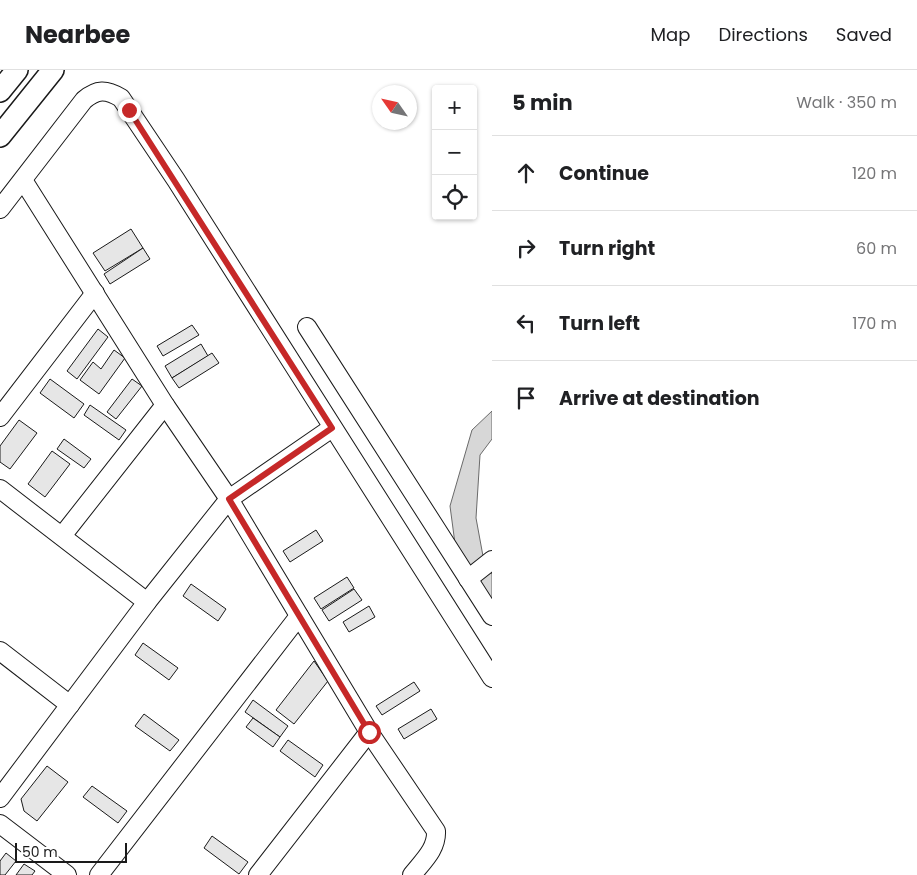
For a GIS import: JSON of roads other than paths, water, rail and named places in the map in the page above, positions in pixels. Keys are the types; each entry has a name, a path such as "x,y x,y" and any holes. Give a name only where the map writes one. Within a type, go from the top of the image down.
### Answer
{"main road":[{"path":"0,92 17,70"},
{"path":"0,136 53,70"}],"street":[{"path":"0,209 84,100 93,92 111,92 120,98 176,180 492,678"},
{"path":"23,180 166,405 229,499 369,732 436,831 436,841 432,849 412,875"},
{"path":"0,417 95,293"},
{"path":"306,327 492,616"},
{"path":"62,536 166,405"},
{"path":"0,798 147,602 229,499 332,428"},
{"path":"0,489 147,602"},
{"path":"468,579 492,560"},
{"path":"99,875 299,616"},
{"path":"0,651 70,705"},
{"path":"258,875 369,732"},
{"path":"0,824 67,875"}]}
